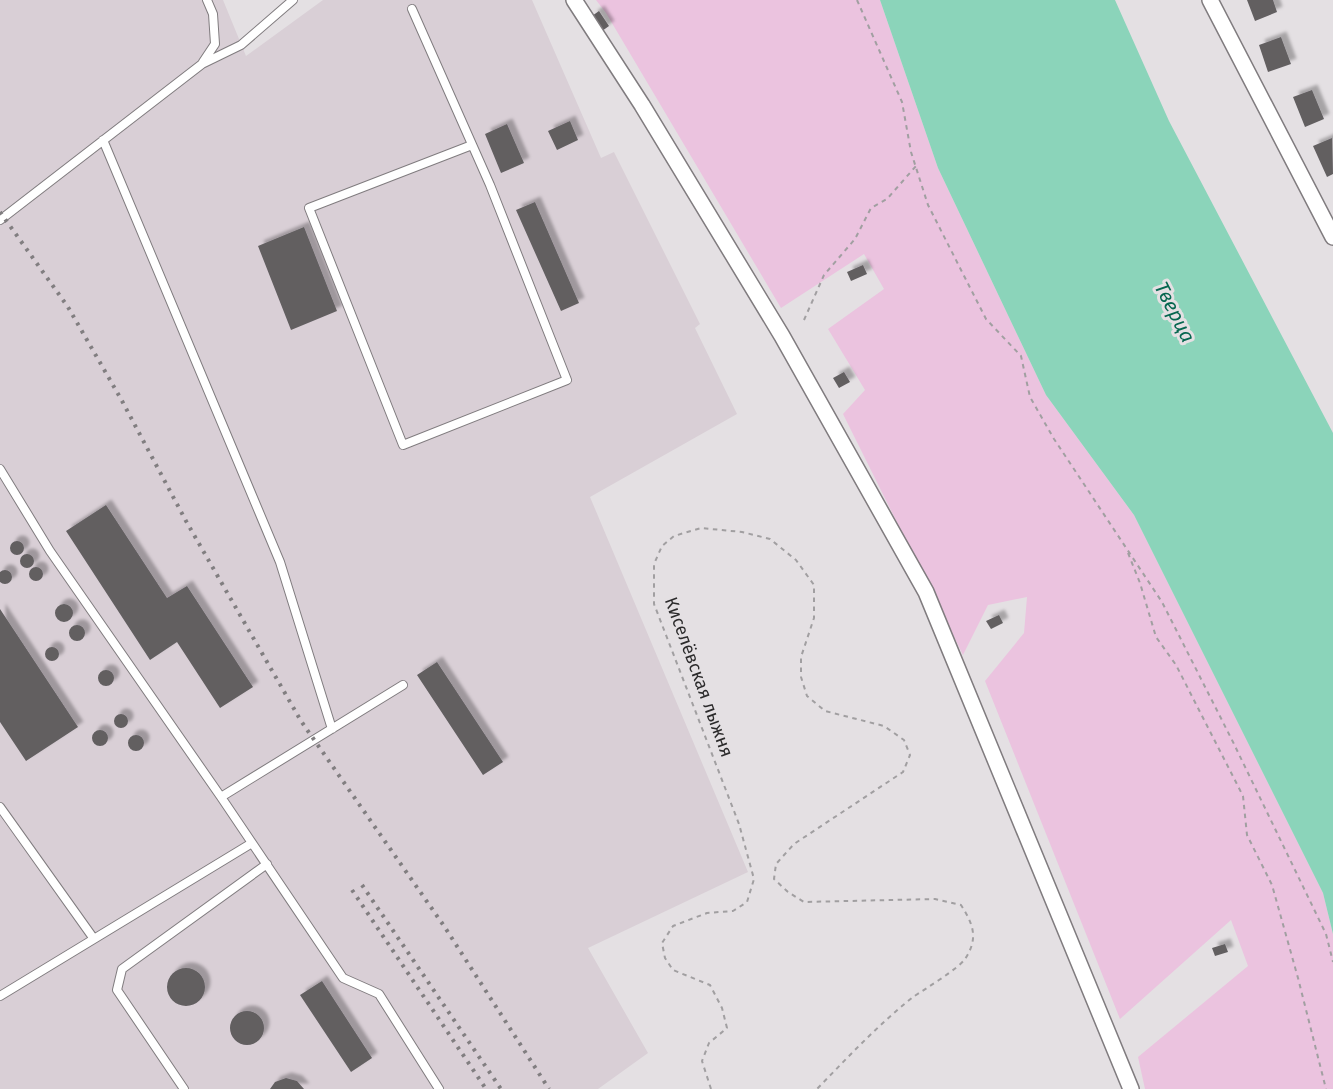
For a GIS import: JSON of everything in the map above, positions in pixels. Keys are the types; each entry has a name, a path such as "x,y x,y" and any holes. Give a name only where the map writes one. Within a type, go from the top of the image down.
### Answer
{"street":[{"path":"574,0 642,105 782,336 926,592 1131,1089"},
{"path":"1210,0 1333,237"}],"lane":[{"path":"201,64 215,44 213,14 207,0"},
{"path":"0,219 201,64 241,45 293,0"},
{"path":"412,9 490,185 567,380 403,445 309,208 472,145"},
{"path":"103,140 280,562 332,729"},
{"path":"0,469 50,551 267,864 343,978 379,994 439,1089"},
{"path":"221,797 403,685"},
{"path":"0,807 94,939"},
{"path":"0,996 252,843"},
{"path":"184,1089 117,990 122,969 267,864"}],"path":[{"path":"857,0 902,102 916,166 928,205 986,319 1021,357 1030,397 1054,439 1162,602 1326,934 1333,962"},
{"path":"804,320 824,275 855,239 871,208 887,199 916,166"},
{"name":"Киселёвская лыжня","path":"711,1089 702,1061 709,1043 727,1029 722,1008 710,985 673,970 665,958 662,943 673,926 707,913 733,911 747,902 754,879 739,824 654,604 654,564 662,546 674,536 701,528 742,532 770,539 796,560 814,585 814,618 801,657 801,677 807,696 825,711 884,726 904,740 910,755 903,772 794,844 776,864 774,879 804,902 935,899 961,905 972,923 974,939 964,960 912,998 860,1045 817,1089"},
{"path":"1126,548 1140,583 1156,638 1176,665 1243,796 1247,835 1272,885 1326,1089"}],"shaded area":[{"path":"0,0 223,0 246,56 323,0 532,0 601,158 614,152 700,324 695,328 737,414 590,497 748,872 588,948 648,1053 598,1089 0,1089"},
{"path":"596,0 880,0 938,168 1046,395 1134,515 1323,893 1333,934 1333,1089 1145,1089 1138,1057 1248,966 1231,920 1120,1019 985,681 1024,633 1027,597 988,605 963,655 843,414 865,390 828,329 884,289 864,254 781,308 606,13"}],"water":[{"name":"Тверца","path":"880,0 1115,0 1169,121 1333,433 1333,934 1323,893 1134,515 1046,395 938,168"}],"building":[{"path":"1247,0 1273,0 1277,12 1255,21"},
{"path":"599,11 609,26 602,31 592,16"},
{"path":"1281,37 1291,64 1268,72 1259,45"},
{"path":"1312,90 1324,119 1305,127 1293,97"},
{"path":"570,121 578,140 557,150 548,131"},
{"path":"507,124 524,163 501,173 485,134"},
{"path":"1332,138 1333,174 1327,177 1313,146"},
{"path":"535,202 579,303 561,311 516,210"},
{"path":"304,227 337,311 291,330 258,246"},
{"path":"863,265 867,274 851,281 847,272"},
{"path":"844,372 850,382 839,388 833,378"},
{"path":"106,505 167,598 187,586 253,687 220,708 177,642 150,660 66,531"},
{"path":"17,541 22,543 24,548 22,553 17,555 12,553 10,548 12,543"},
{"path":"27,554 32,556 34,561 32,566 27,568 22,566 20,561 22,556"},
{"path":"36,567 41,569 43,574 41,579 36,581 31,579 29,574 31,569"},
{"path":"5,570 10,572 12,577 10,582 5,584 0,582 -2,577 0,572"},
{"path":"64,604 70,607 73,613 70,619 64,622 58,619 55,613 58,607"},
{"path":"0,609 78,727 26,761 0,722"},
{"path":"999,615 1003,623 991,629 986,621"},
{"path":"74,625 80,625 85,633 83,639 74,641 69,636 69,630"},
{"path":"49,647 55,647 59,654 55,661 49,661 45,657 45,651"},
{"path":"437,662 503,762 483,775 417,675"},
{"path":"103,670 109,670 114,678 112,684 103,686 98,681 98,675"},
{"path":"118,714 124,714 128,721 124,728 118,728 114,724 114,718"},
{"path":"100,730 106,732 108,738 106,744 100,746 94,744 92,738 94,732"},
{"path":"136,735 142,737 144,743 142,749 136,751 130,749 128,743 130,737"},
{"path":"1225,944 1228,952 1215,956 1212,948"},
{"path":"186,968 199,974 205,987 199,1000 186,1006 173,1000 167,987 173,974"},
{"path":"322,981 372,1058 351,1072 300,995"},
{"path":"247,1011 259,1016 264,1028 259,1040 247,1045 235,1040 230,1028 235,1016"},
{"path":"286,1078 297,1081 304,1089 270,1089 275,1082"}],"railway":[{"path":"0,212 68,307 121,399 186,521 301,721 444,926 549,1089"},
{"path":"362,885 501,1089"},
{"path":"352,890 486,1089"}]}
